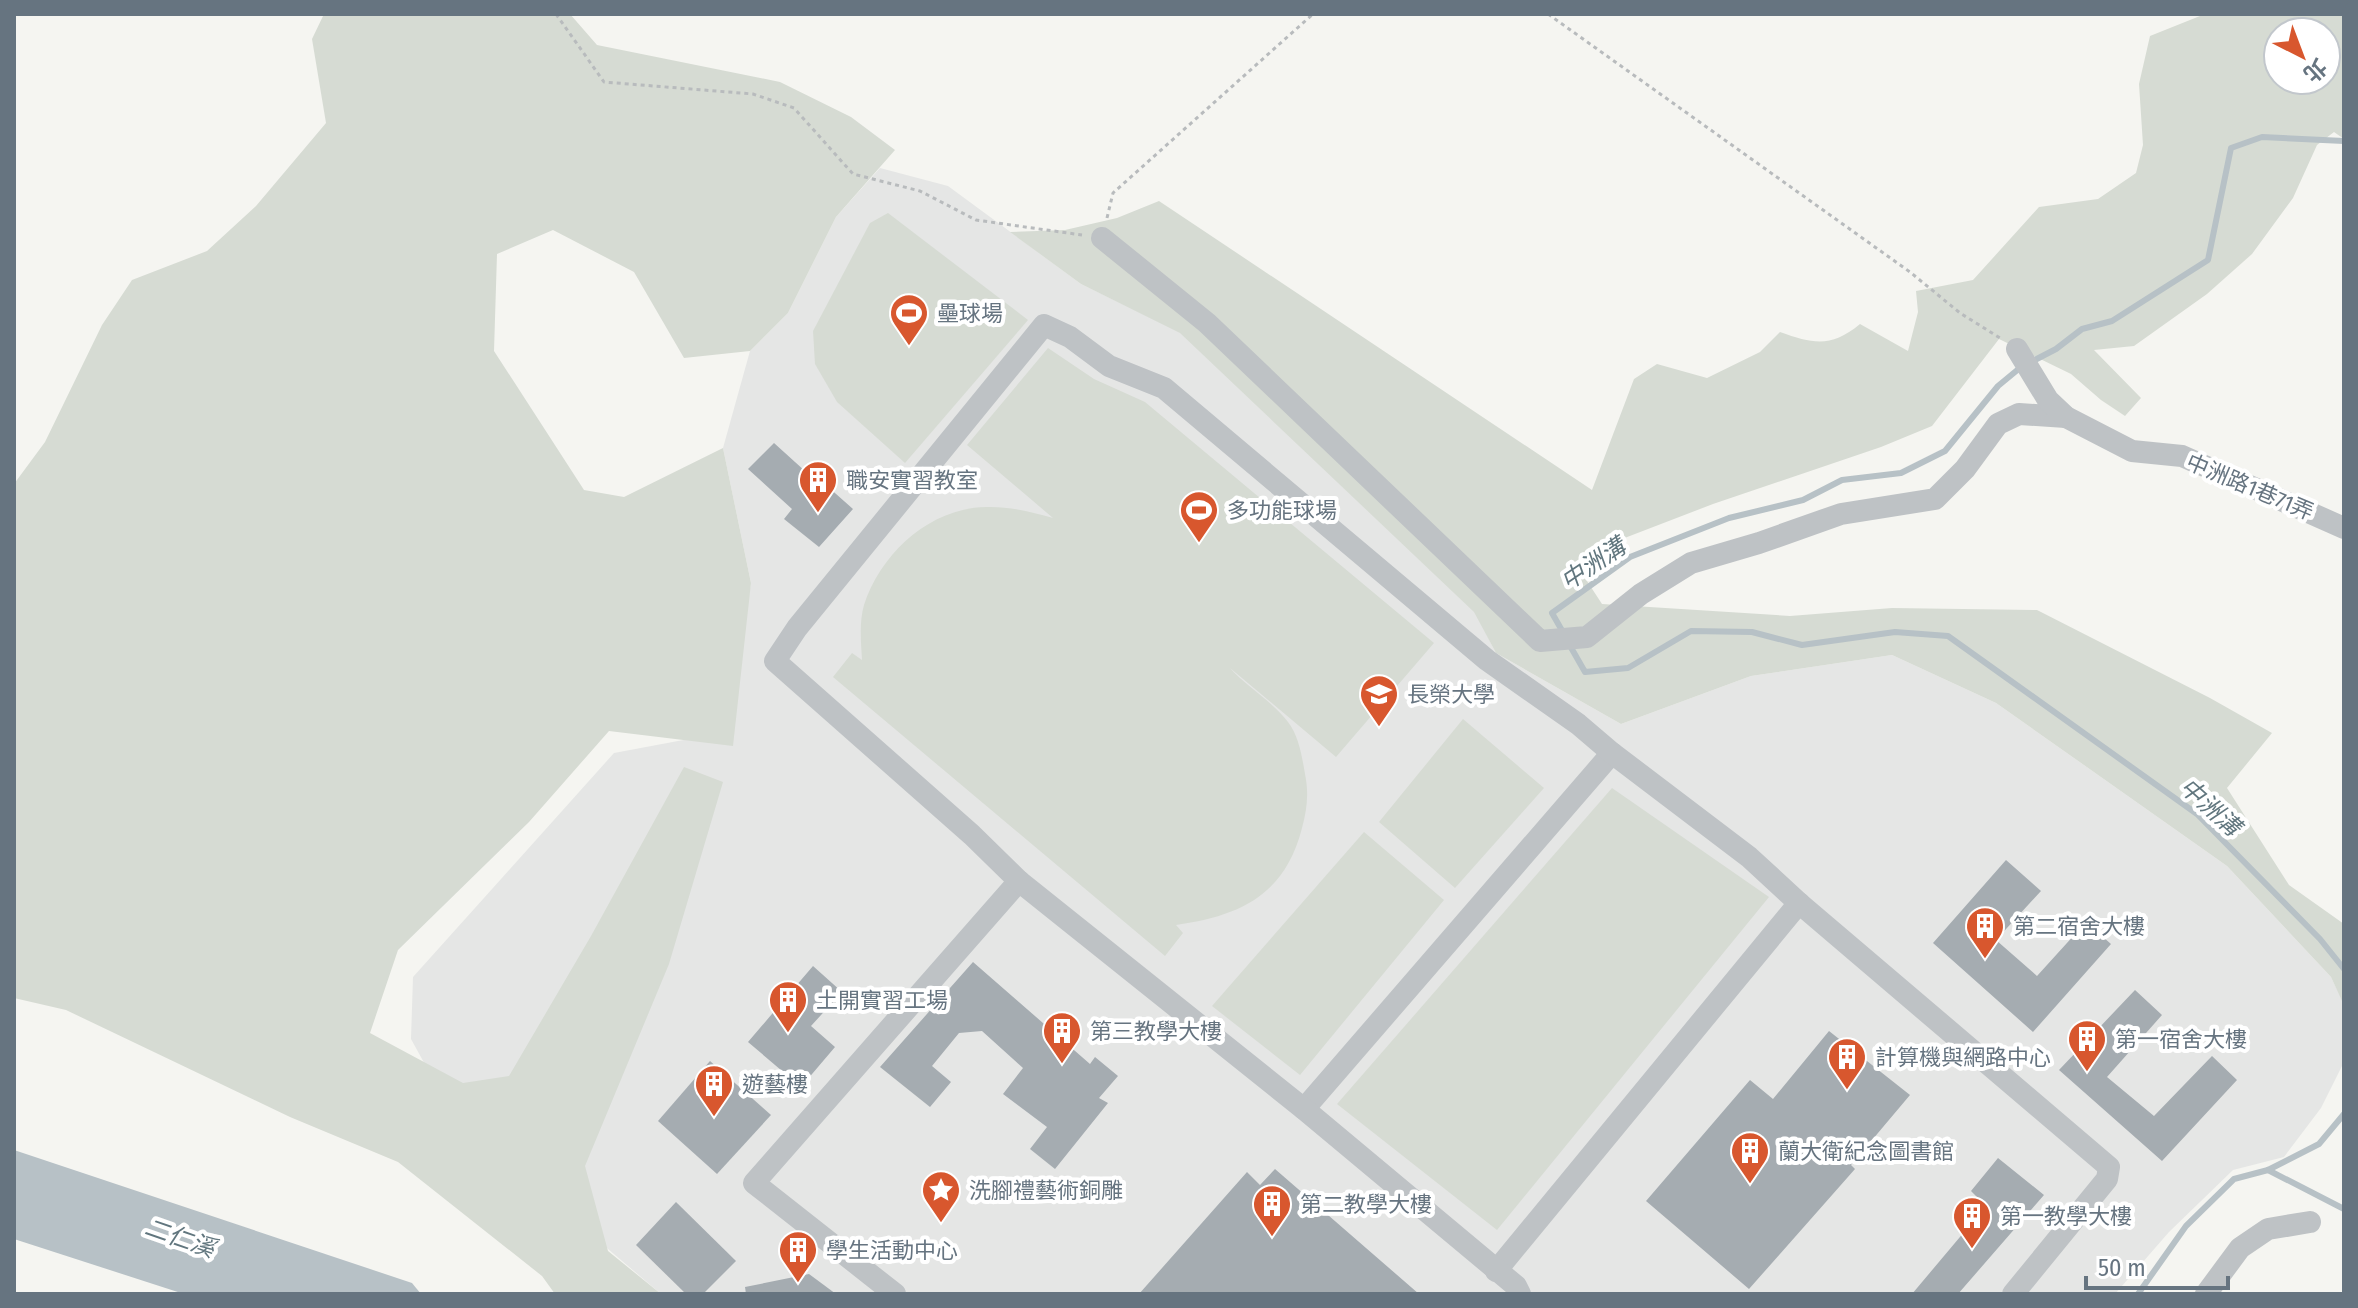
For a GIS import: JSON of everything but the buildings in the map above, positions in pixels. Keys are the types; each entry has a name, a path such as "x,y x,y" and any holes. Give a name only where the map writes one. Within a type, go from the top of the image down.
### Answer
{"lane":[{"path":"1102,238 1207,323 1540,641 1587,637 1641,594 1691,563 1841,514 1935,499 1965,469 1998,424 2019,414 2066,417"},
{"path":"1520,1294 1516,1286 1304,1109 1019,881 972,835 775,661 797,628 1044,325 1070,337 1109,366 1164,388 1487,660 1578,724 1749,857 2109,1167 2107,1179 2013,1294"},
{"path":"2017,349 2048,400 2066,417"},
{"name":"中洲路1巷71弄","path":"2066,417 2132,451 2182,456 2344,528"},
{"path":"1304,1109 1612,753"},
{"path":"895,1294 754,1183 1019,881"},
{"path":"1496,1271 1799,903"},
{"path":"2206,1294 2240,1248 2268,1229 2310,1222"}],"path":[{"path":"556,14 604,82 753,94 794,108 853,174 920,191 976,220 1102,238 1113,193 1313,14"},
{"path":"1548,14 1910,272 1960,313 2017,349"}],"shaded area":[{"path":"324,14 570,14 597,45 780,82 851,117 895,150 836,217 788,313 750,351 684,358 634,272 553,230 497,254 494,351 584,490 624,497 723,448 751,583 733,746 609,731 529,822 398,950 370,1033 463,1083 509,1076 684,767 723,782 669,964 585,1166 608,1251 661,1294 555,1294 542,1276 398,1162 290,1117 66,1010 14,998 14,484 45,442 102,325 132,280 207,251 256,206 326,123 312,39"},
{"path":"2205,14 2344,14 2344,139 2334,132 2317,145 2293,198 2252,254 2207,294 2134,346 2094,350 2141,398 2125,416 2071,374 1999,339 1932,426 1609,544 1585,578 1602,604 1790,616 1892,608 2037,610 2210,698 2272,733 2227,788 2289,885 2344,924 2342,1001 2331,977 2227,866 1996,703 1892,655 1751,676 1621,724 1496,653 1474,612 1180,333 1081,284 1010,232 1065,230 1117,218 1159,201 1592,490 1634,379 1657,364 1707,378 1760,352 1780,332 1822,342 1840,337 1860,324 1908,351 1918,312 1916,291 1973,280 2039,207 2098,199 2136,173 2143,145 2139,84 2150,36"},
{"name":"長榮大學","path":"880,168 948,186 1081,284 1180,332 1475,612 1496,653 1621,724 1751,676 1892,655 1996,703 2227,866 2331,977 2344,1004 2344,1062 2321,1108 2284,1157 2233,1170 2169,1232 2115,1294 661,1294 455,1119 411,1039 413,977 614,753 726,732 751,583 723,448 750,351 788,313 836,217"},
{"name":"壘球場","path":"888,213 1028,320 905,463 837,402 815,364 813,331 870,223"},
{"path":"1048,348 1094,379 1145,402 1434,643 1336,757 1230,668 1282,714 1295,734 1307,788 1304,821 1294,851 1272,886 1240,908 1176,925 1183,933 1165,956 833,677 852,653 862,660 864,605 882,568 910,537 946,515 965,509 1003,507 1053,518 967,445"},
{"path":"1463,719 1544,788 1455,888 1379,822"},
{"path":"1612,788 1769,897 1497,1230 1337,1104"},
{"path":"1364,832 1444,900 1300,1075 1212,1006"}],"water":[{"name":"二仁溪","path":"14,1150 412,1283 421,1294 184,1294 14,1239"}],"waterway":[{"name":"中洲溝","path":"2031,362 2056,349 2082,329 2112,321 2208,260 2231,148 2262,137 2344,141"},
{"name":"中洲溝","path":"1564,634 1552,613 1630,557 1729,518 1803,500 1842,480 1901,473 1945,451 1998,386 2021,367"},
{"name":"中洲溝","path":"1569,644 1585,672 1628,668 1691,631 1752,632 1802,645 1895,632 1948,636 2197,814 2320,939 2344,969"},
{"name":"中洲溝","path":"2138,1294 2186,1226 2234,1179 2268,1170 2319,1144 2344,1114"},
{"path":"2268,1170 2344,1209"}],"place":[{"name":"壘球場","path":"909,347"},
{"name":"職安實習教室","path":"818,514"},
{"name":"多功能球場","path":"1199,544"},
{"name":"長榮大學","path":"1379,728"},
{"name":"第二宿舍大樓","path":"1985,960"},
{"name":"土開實習工場","path":"788,1034"},
{"name":"第三教學大樓","path":"1062,1065"},
{"name":"第一宿舍大樓","path":"2087,1073"},
{"name":"計算機與網路中心","path":"1847,1091"},
{"name":"遊藝樓","path":"714,1118"},
{"name":"蘭大衛紀念圖書館","path":"1750,1185"},
{"name":"洗腳禮藝術銅雕","path":"941,1224"},
{"name":"第二教學大樓","path":"1272,1238"},
{"name":"第一教學大樓","path":"1972,1250"},
{"name":"學生活動中心","path":"798,1284"}]}
